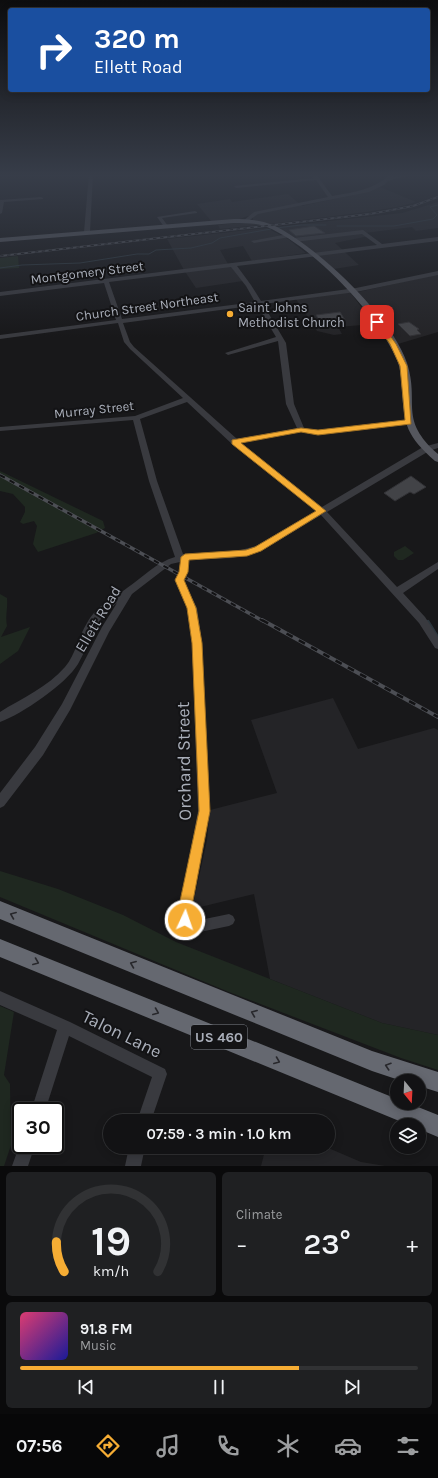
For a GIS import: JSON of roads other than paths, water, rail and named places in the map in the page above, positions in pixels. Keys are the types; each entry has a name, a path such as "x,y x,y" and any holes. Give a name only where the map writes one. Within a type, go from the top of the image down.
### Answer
{"highway":[{"name":"US 460","path":"0,910 372,1061 438,1082"},
{"name":"US 460","path":"0,948 438,1126"}],"main road":[{"path":"0,240 134,228"},
{"path":"275,228 291,238 312,254 352,290 390,339 402,361 408,422 415,435 426,449 438,459"}],"street":[{"path":"254,241 363,232 381,246"},
{"name":"Montgomery Street","path":"0,294 438,239"},
{"path":"233,265 259,302 281,338 284,348 290,404 301,430"},
{"name":"Church Street Northeast","path":"0,337 352,290 438,273"},
{"path":"106,281 127,342 132,348 234,442 322,511 422,620 438,645"},
{"path":"228,353 281,338"},
{"name":"Murray Street","path":"0,429 136,418 187,399"},
{"path":"136,418 153,482 182,558"},
{"path":"234,442 301,430 318,433 408,422"},
{"name":"Ellett Road","path":"0,802 39,751 66,707 105,630 129,592 168,562 182,558 247,553 258,549 426,449 438,445"},
{"name":"Orchard Street","path":"182,558 183,572 179,580 192,608 197,643 204,811 184,917 187,924 196,927 229,920"},
{"path":"397,592 438,565"},
{"path":"0,717 59,679 77,658 87,632 105,608 116,598 129,592"},
{"path":"0,998 66,1028 41,1102"},
{"name":"Talon Lane","path":"66,1028 160,1074 146,1114"},
{"path":"20,1166 24,1154"},
{"path":"133,1166 136,1154"}],"waterway":[{"path":"0,268 22,265 80,263 137,254 149,254 156,250 191,248 212,243 220,238 271,229"},
{"path":"428,621 438,637"}],"railway":[{"path":"0,256 243,228"},
{"path":"0,475 263,621"},
{"path":"262,620 438,717"}],"place":[{"name":"Saint Johns Methodist Church","path":"230,314"}]}
